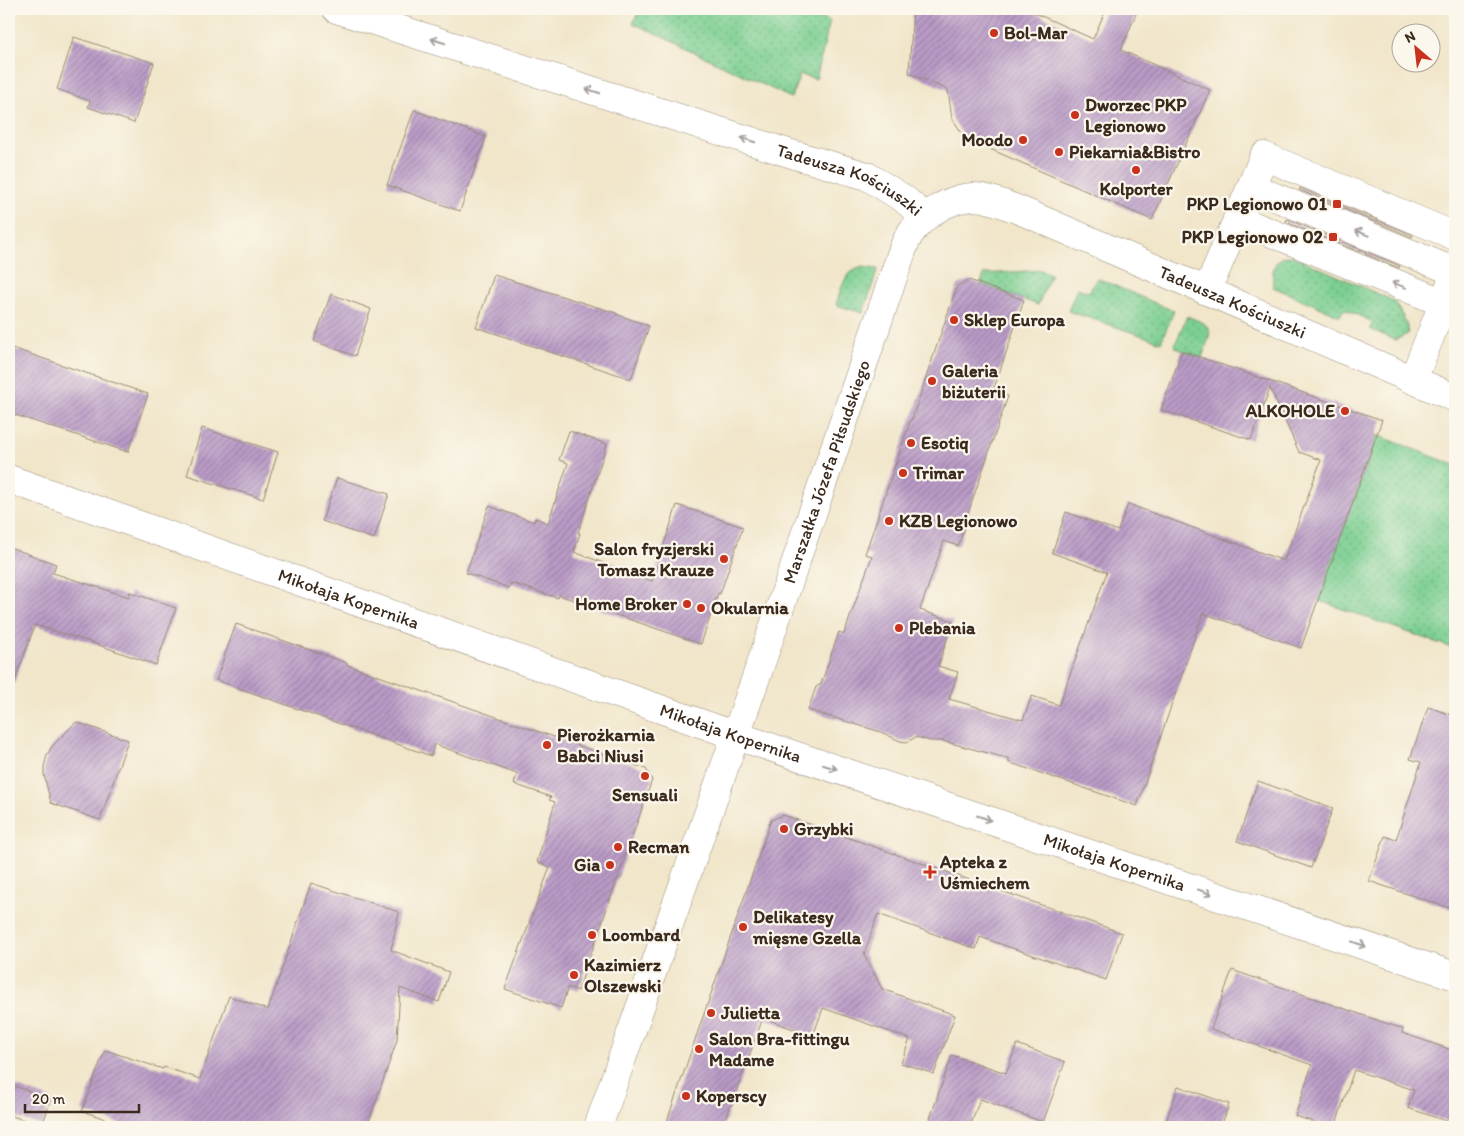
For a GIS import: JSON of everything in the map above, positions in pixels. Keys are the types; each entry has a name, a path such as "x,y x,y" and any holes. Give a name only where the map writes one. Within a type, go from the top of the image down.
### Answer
{"street":[{"name":"Tadeusza Kościuszki","path":"336,9 795,155 867,176 904,199 925,217 946,204 955,201 981,197 992,200 1031,215 1455,398"},
{"path":"1207,291 1264,156 1455,236"},
{"path":"1251,187 1455,272 1413,380"},
{"name":"Marszałka Józefa Piłsudskiego","path":"598,1127 734,734 759,669 898,262 912,232 925,217"},
{"path":"1237,219 1444,304"},
{"name":"Mikołaja Kopernika","path":"9,480 734,734 1455,976"}],"green space":[{"path":"640,9 801,9 830,21 816,79 800,75 791,98 633,23"},
{"path":"1287,256 1293,256 1394,301 1406,322 1408,334 1395,340 1370,329 1373,322 1344,309 1340,316 1273,287 1274,268 1278,261"},
{"path":"863,267 878,269 863,313 836,305 847,276 856,269"},
{"path":"1041,270 1051,274 1038,305 981,284 984,274"},
{"path":"1097,278 1174,311 1161,342 1068,311 1077,288 1089,292"},
{"path":"1187,316 1204,324 1210,331 1202,358 1174,347"},
{"path":"1377,435 1455,465 1455,649 1317,600"}],"building":[{"name":"Dworzec PKP Legionowo","path":"913,9 1026,9 1093,39 1106,9 1138,9 1121,50 1210,90 1152,220 965,138 952,118 948,90 909,73"},
{"path":"74,37 154,63 134,123 88,107 90,101 57,89"},
{"path":"414,110 486,137 460,211 387,185"},
{"path":"1300,188 1413,235 1412,237 1299,190"},
{"path":"1287,219 1400,266 1399,268 1286,222"},
{"path":"494,275 616,313 649,326 631,379 476,327"},
{"path":"969,280 1024,300 993,391 1008,396 966,519 968,519 958,546 944,541 920,610 953,621 938,666 958,672 949,699 1023,720 1032,696 1059,705 1107,572 1052,553 1066,512 1118,531 1128,504 1284,561 1321,460 1299,452 1270,388 1251,440 1161,410 1182,351 1382,420 1301,648 1203,613 1137,806 1008,762 1010,759 943,741 930,741 916,737 907,742 900,741 881,732 808,710 816,687 821,684 839,632 844,634 872,556 865,554 957,286"},
{"path":"331,294 371,309 355,356 314,341"},
{"path":"9,347 148,394 128,452 9,413"},
{"path":"202,428 278,452 263,499 187,475"},
{"path":"569,431 607,444 578,533 580,533 574,552 652,581 677,505 743,527 701,644 559,595 558,598 511,583 509,588 466,573 489,506 534,522 535,518 548,523 568,463 559,460"},
{"path":"337,478 389,494 374,539 322,521"},
{"path":"9,547 56,564 53,573 129,597 130,592 176,608 156,665 35,625 13,686 9,685"},
{"path":"236,624 347,663 347,665 646,769 652,780 578,991 568,987 561,1008 505,989 550,867 537,862 555,802 549,800 551,797 514,784 517,774 434,744 431,756 216,680"},
{"path":"1428,707 1455,716 1455,910 1369,881 1385,836 1396,840 1421,762 1410,759"},
{"path":"76,722 128,740 100,820 51,803 44,775 47,755 52,746"},
{"path":"1258,781 1333,808 1311,868 1237,841"},
{"path":"783,815 1122,933 1106,980 980,937 976,949 878,914 864,954 882,989 955,1015 934,1074 901,1063 910,1039 823,1008 813,1036 763,1018 723,1127 665,1127 771,820"},
{"path":"311,883 399,912 391,950 449,972 439,1002 400,988 397,1040 367,1127 129,1127 82,1111 105,1050 200,1079 229,996 268,1010"},
{"path":"1232,970 1403,1029 1402,1033 1455,1051 1455,1124 1408,1108 1414,1090 1354,1070 1335,1127 1329,1127 1295,1116 1312,1065 1211,1029"},
{"path":"1017,1044 1065,1062 1043,1122 980,1099 970,1127 927,1127 952,1055 1006,1073"},
{"path":"9,1084 51,1099 42,1126 9,1115"},
{"path":"1178,1086 1229,1104 1221,1127 1164,1127"}],"railway":[{"path":"1449,9 1455,11"}],"place":[{"name":"Bol-Mar","path":"994,33"},
{"name":"Dworzec PKP Legionowo","path":"1075,115"},
{"name":"Moodo","path":"1023,140"},
{"name":"Piekarnia&Bistro","path":"1059,152"},
{"name":"Kolporter","path":"1136,170"},
{"name":"PKP Legionowo 01","path":"1337,204"},
{"name":"PKP Legionowo 02","path":"1333,237"},
{"name":"Sklep Europa","path":"954,320"},
{"name":"Galeria biżuterii","path":"932,381"},
{"name":"ALKOHOLE","path":"1345,411"},
{"name":"Esotiq","path":"911,443"},
{"name":"Trimar","path":"903,473"},
{"name":"KZB Legionowo","path":"889,521"},
{"name":"Salon fryzjerski Tomasz Krauze","path":"724,559"},
{"name":"Home Broker","path":"687,604"},
{"name":"Okularnia","path":"701,608"},
{"name":"Plebania","path":"899,628"},
{"name":"Pierożkarnia Babci Niusi","path":"547,745"},
{"name":"Sensuali","path":"645,776"},
{"name":"Grzybki","path":"784,829"},
{"name":"Recman","path":"618,847"},
{"name":"Gia","path":"610,865"},
{"name":"Apteka z Uśmiechem","path":"930,872"},
{"name":"Delikatesy mięsne Gzella","path":"743,927"},
{"name":"Loombard","path":"592,935"},
{"name":"Kazimierz Olszewski","path":"574,975"},
{"name":"Julietta","path":"711,1013"},
{"name":"Salon Bra-fittingu Madame","path":"699,1049"},
{"name":"Koperscy","path":"686,1096"}]}
